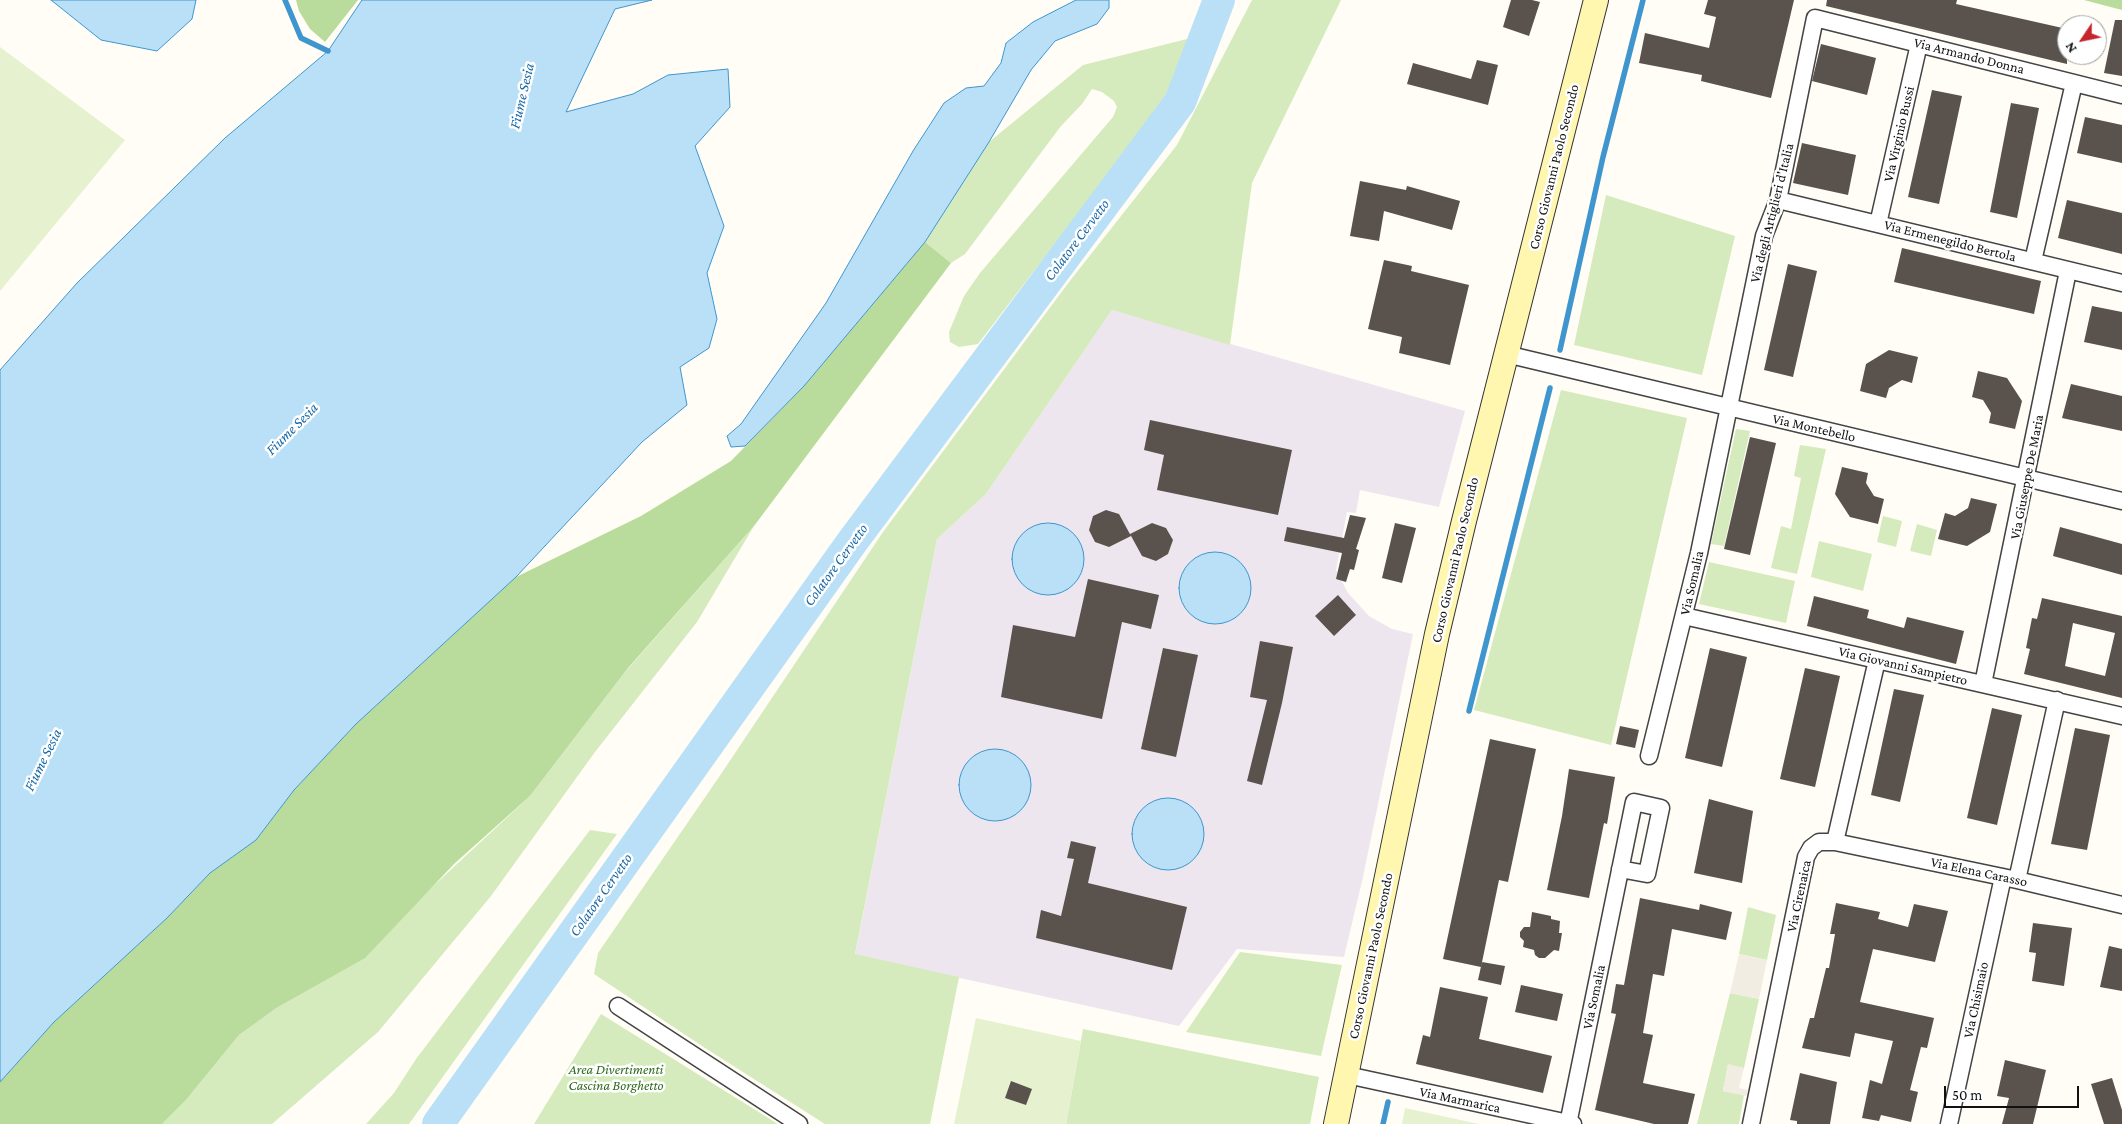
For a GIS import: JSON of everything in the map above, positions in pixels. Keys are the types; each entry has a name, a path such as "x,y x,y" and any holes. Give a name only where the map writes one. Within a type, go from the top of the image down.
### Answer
{"main road":[{"name":"Corso Giovanni Paolo Secondo","path":"1336,1124 1431,661 1464,521 1596,0"}],"street":[{"name":"Via Armando Donna","path":"1815,18 2122,95"},
{"name":"Via degli Artiglieri d'Italia","path":"1728,408 1764,236 1778,200 1815,18"},
{"name":"Via Virginio Bussi","path":"1878,224 1919,44"},
{"path":"2033,261 2074,83"},
{"name":"Via Ermenegildo Bertola","path":"1778,200 2122,283"},
{"name":"Via Giuseppe De Maria","path":"1983,684 2068,270"},
{"name":"Via Montebello","path":"1506,354 2122,501"},
{"name":"Via Somalia","path":"1649,756 1684,616 1728,408"},
{"name":"Via Giovanni Sampietro","path":"1684,616 2122,716"},
{"path":"1836,842 1877,660"},
{"name":"Via Chisimaio","path":"1949,1124 2010,878 2057,700"},
{"name":"Via Somalia","path":"1570,1124 1620,869 1634,802 1661,808 1647,874 1620,869"},
{"name":"Via Cirenaica","path":"1750,1124 1806,857 1811,848 1819,842 1836,842"},
{"name":"Via Elena Carasso","path":"1836,842 2010,878 2122,905"},
{"path":"618,1006 799,1124"},
{"name":"Via Marmarica","path":"1347,1074 1570,1124"}],"shaded area":[{"path":"1112,310 1465,411 1439,507 1360,490 1356,513 1347,512 1336,570 1348,593 1369,616 1392,629 1413,634 1363,877 1344,957 1237,949 1179,1026 855,955 937,539 986,494"},
{"path":"1739,954 1767,960 1759,999 1730,993"},
{"path":"1728,1064 1744,1068 1739,1088 1748,1090 1746,1096 1723,1091"}],"green space":[{"path":"296,0 358,0 325,42 310,29 299,11"},
{"path":"1252,0 1341,0 1252,183 1230,345 1112,310 986,494 937,539 855,954 959,977 930,1124 825,1124 705,1048 594,974 598,953 719,777 883,532 1069,282 1177,145"},
{"path":"2084,0 2122,0 2122,10"},
{"path":"1191,38 1162,104 978,344 959,347 950,342 949,332 964,296 980,273 1113,117 1117,107 1114,101 1102,92 1092,89 1082,104 1061,126 965,254 951,263 925,242 989,142 1083,65"},
{"path":"0,47 125,140 0,291"},
{"path":"1606,195 1735,236 1702,375 1574,345"},
{"path":"925,242 951,263 754,526 628,668 530,796 454,864 365,958 276,1008 239,1035 186,1100 162,1124 0,1124 0,1082 54,1022 167,918 210,873 256,840 294,790 356,724 516,577 641,516 731,461 804,386"},
{"path":"1561,390 1687,418 1611,745 1474,710"},
{"path":"1736,429 1750,431 1724,546 1711,544"},
{"path":"1800,445 1826,449 1797,574 1771,568 1781,526 1791,529 1801,478 1794,476"},
{"path":"1883,516 1902,521 1896,547 1877,542"},
{"path":"1917,524 1937,530 1931,556 1910,551"},
{"path":"754,526 697,622 595,752 491,896 378,1032 272,1124 162,1124 186,1100 239,1035 428,891 530,796 625,672"},
{"path":"1819,541 1872,554 1863,591 1811,577"},
{"path":"1709,562 1795,581 1786,623 1699,604"},
{"path":"590,830 617,834 409,1124 366,1124 394,1093 416,1059"},
{"path":"1748,907 1776,915 1767,960 1739,954"},
{"path":"1240,952 1342,965 1321,1056 1186,1032"},
{"path":"1730,993 1759,999 1744,1068 1728,1065 1723,1091 1744,1095 1739,1124 1697,1124"},
{"name":"Area Divertimenti Cascina Borghetto","path":"601,1014 778,1124 534,1124"},
{"path":"976,1018 1081,1041 1066,1124 954,1124"},
{"path":"1083,1029 1319,1077 1310,1124 1066,1124"},
{"path":"1405,1108 1479,1124 1402,1124"}],"water":[{"path":"51,0 196,0 192,19 157,51 101,40"},
{"name":"Fiume Sesia","path":"362,0 652,0 615,9 566,112 633,94 668,75 728,69 730,107 695,146 724,226 707,273 717,319 709,348 680,367 687,405 642,442 516,577 356,724 294,790 256,840 210,873 167,918 54,1022 0,1082 0,370 77,283 225,138 328,51"},
{"path":"1076,0 1109,0 1109,8 1097,24 1055,41 1031,70 989,142 925,242 804,386 745,446 731,447 727,436 741,424 826,303 913,151 944,103 966,88 984,86 1001,63 1006,43 1033,22"},
{"path":"1048,523 1068,529 1078,539 1084,559 1078,579 1068,589 1048,595 1028,589 1018,579 1012,559 1018,539 1028,529"},
{"path":"1215,552 1235,558 1245,568 1251,588 1245,608 1235,618 1215,624 1195,618 1185,608 1179,588 1185,568 1195,558"},
{"path":"995,749 1015,755 1025,765 1031,785 1025,805 1015,815 995,821 975,815 965,805 959,785 965,765 975,755"},
{"path":"1168,798 1188,804 1198,814 1204,834 1198,854 1188,864 1168,870 1148,864 1138,854 1132,834 1138,814 1148,804"}],"building":[{"path":"1511,0 1540,2 1529,36 1503,27"},
{"path":"1708,0 1794,0 1771,98 1701,81 1702,75 1639,63 1645,33 1709,48 1716,17 1704,14"},
{"path":"1827,0 1957,0 1956,4 2057,27 2057,62 1826,6"},
{"path":"2115,20 2122,20 2122,76 2104,73"},
{"path":"1821,44 1876,58 1867,95 1812,81"},
{"path":"1477,60 1498,65 1488,105 1407,84 1413,63 1471,79"},
{"path":"1932,90 1962,96 1939,204 1908,197"},
{"path":"2011,103 2039,108 2017,218 1990,212"},
{"path":"2085,117 2122,125 2122,163 2077,153"},
{"path":"1802,143 1856,155 1848,195 1793,183"},
{"path":"1360,181 1406,190 1407,186 1460,201 1452,230 1384,211 1379,241 1350,236"},
{"path":"2067,200 2122,213 2122,254 2058,238"},
{"path":"1902,248 2041,281 2034,314 1894,282"},
{"path":"1384,260 1412,266 1411,271 1469,285 1450,365 1399,353 1402,337 1368,329"},
{"path":"1788,264 1817,271 1793,377 1764,370"},
{"path":"2092,306 2122,312 2122,350 2084,342"},
{"path":"1889,350 1918,357 1912,383 1902,380 1889,388 1886,398 1860,391 1866,364"},
{"path":"1978,371 2007,378 2022,401 2015,429 1989,423 1991,413 1983,400 1972,397"},
{"path":"2071,384 2122,396 2122,431 2062,418"},
{"path":"1150,420 1292,450 1278,515 1157,490 1164,455 1144,450"},
{"path":"1750,437 1776,443 1750,555 1724,549"},
{"path":"1842,467 1868,473 1866,483 1874,496 1884,499 1878,524 1850,517 1835,494"},
{"path":"1971,498 1997,504 1990,532 1967,546 1938,539 1945,513 1955,516 1968,508"},
{"path":"1106,510 1119,514 1131,536 1109,547 1095,542 1089,530 1093,516"},
{"path":"1350,515 1366,518 1356,549 1359,550 1354,570 1350,569 1346,582 1336,579 1342,553 1284,541 1287,527 1344,538"},
{"path":"1152,523 1166,528 1173,540 1168,554 1156,561 1142,556 1130,534"},
{"path":"1395,523 1416,528 1402,583 1382,578"},
{"path":"2060,527 2122,544 2122,575 2053,556"},
{"path":"1088,579 1159,595 1151,629 1122,622 1102,719 1001,697 1013,625 1075,637"},
{"path":"1338,595 1356,615 1334,636 1315,616"},
{"path":"1814,596 1869,610 1867,618 1904,628 1907,617 1964,631 1956,664 1807,626"},
{"path":"2042,598 2122,616 2122,698 2024,674 2030,649 2026,648 2032,618 2037,619","holes":["2073,623 2115,633 2105,676 2065,666"]},
{"path":"1260,641 1293,647 1282,703 1262,785 1247,781 1267,700 1250,697"},
{"path":"1163,648 1198,655 1176,757 1141,749"},
{"path":"1710,648 1747,657 1722,767 1685,758"},
{"path":"1805,668 1840,676 1815,787 1780,779"},
{"path":"1894,689 1924,695 1900,802 1871,795"},
{"path":"1992,708 2022,715 1997,825 1967,818"},
{"path":"1620,726 1639,730 1635,748 1616,744"},
{"path":"2075,728 2110,735 2087,850 2051,844"},
{"path":"1490,739 1536,749 1508,882 1499,880 1481,967 1443,959"},
{"path":"1569,769 1615,777 1607,824 1604,823 1589,898 1547,890 1562,816"},
{"path":"1709,799 1753,811 1742,883 1694,873"},
{"path":"1071,841 1096,847 1088,883 1187,907 1172,970 1036,938 1041,910 1061,916 1074,859 1067,858"},
{"path":"1640,898 1699,910 1700,904 1732,912 1726,940 1672,929 1664,976 1653,974 1643,1033 1653,1035 1643,1083 1695,1094 1688,1124 1654,1124 1595,1110 1616,1014 1611,1013 1616,984 1624,985"},
{"path":"1836,903 1880,912 1878,919 1908,927 1914,904 1948,911 1935,962 1873,949 1860,1002 1934,1018 1927,1048 1921,1047 1910,1090 1918,1092 1911,1122 1881,1115 1879,1121 1862,1118 1870,1080 1882,1084 1893,1041 1855,1033 1850,1057 1802,1048 1810,1018 1814,1018 1826,968 1829,968 1835,934 1830,934"},
{"path":"1532,912 1551,916 1551,919 1560,921 1559,933 1562,933 1559,951 1554,950 1545,958 1539,958 1535,955 1534,950 1523,947 1524,941 1520,937 1520,932 1524,927 1530,927"},
{"path":"2033,923 2072,928 2064,986 2032,981 2036,953 2029,952"},
{"path":"2109,946 2122,949 2122,991 2100,987"},
{"path":"1482,962 1505,966 1501,985 1478,980"},
{"path":"1521,985 1563,994 1557,1021 1515,1012"},
{"path":"1440,987 1488,997 1479,1039 1552,1056 1543,1093 1416,1064 1423,1035 1430,1037"},
{"path":"2005,1060 2046,1070 2033,1124 2002,1124 2009,1098 1997,1096"},
{"path":"1800,1073 1837,1082 1830,1124 1797,1124 1797,1121 1790,1120"},
{"path":"2112,1078 2122,1110 2122,1124 2104,1124 2091,1084"},
{"path":"1011,1081 1032,1089 1026,1105 1005,1098"}],"waterway":[{"path":"285,0 301,38 328,51"},
{"name":"Colatore Cervetto","path":"438,1124 852,542 1180,102 1219,0"},
{"path":"1560,350 1603,157 1643,0"},
{"path":"1469,711 1550,388"},
{"path":"1383,1124 1388,1102"}]}
